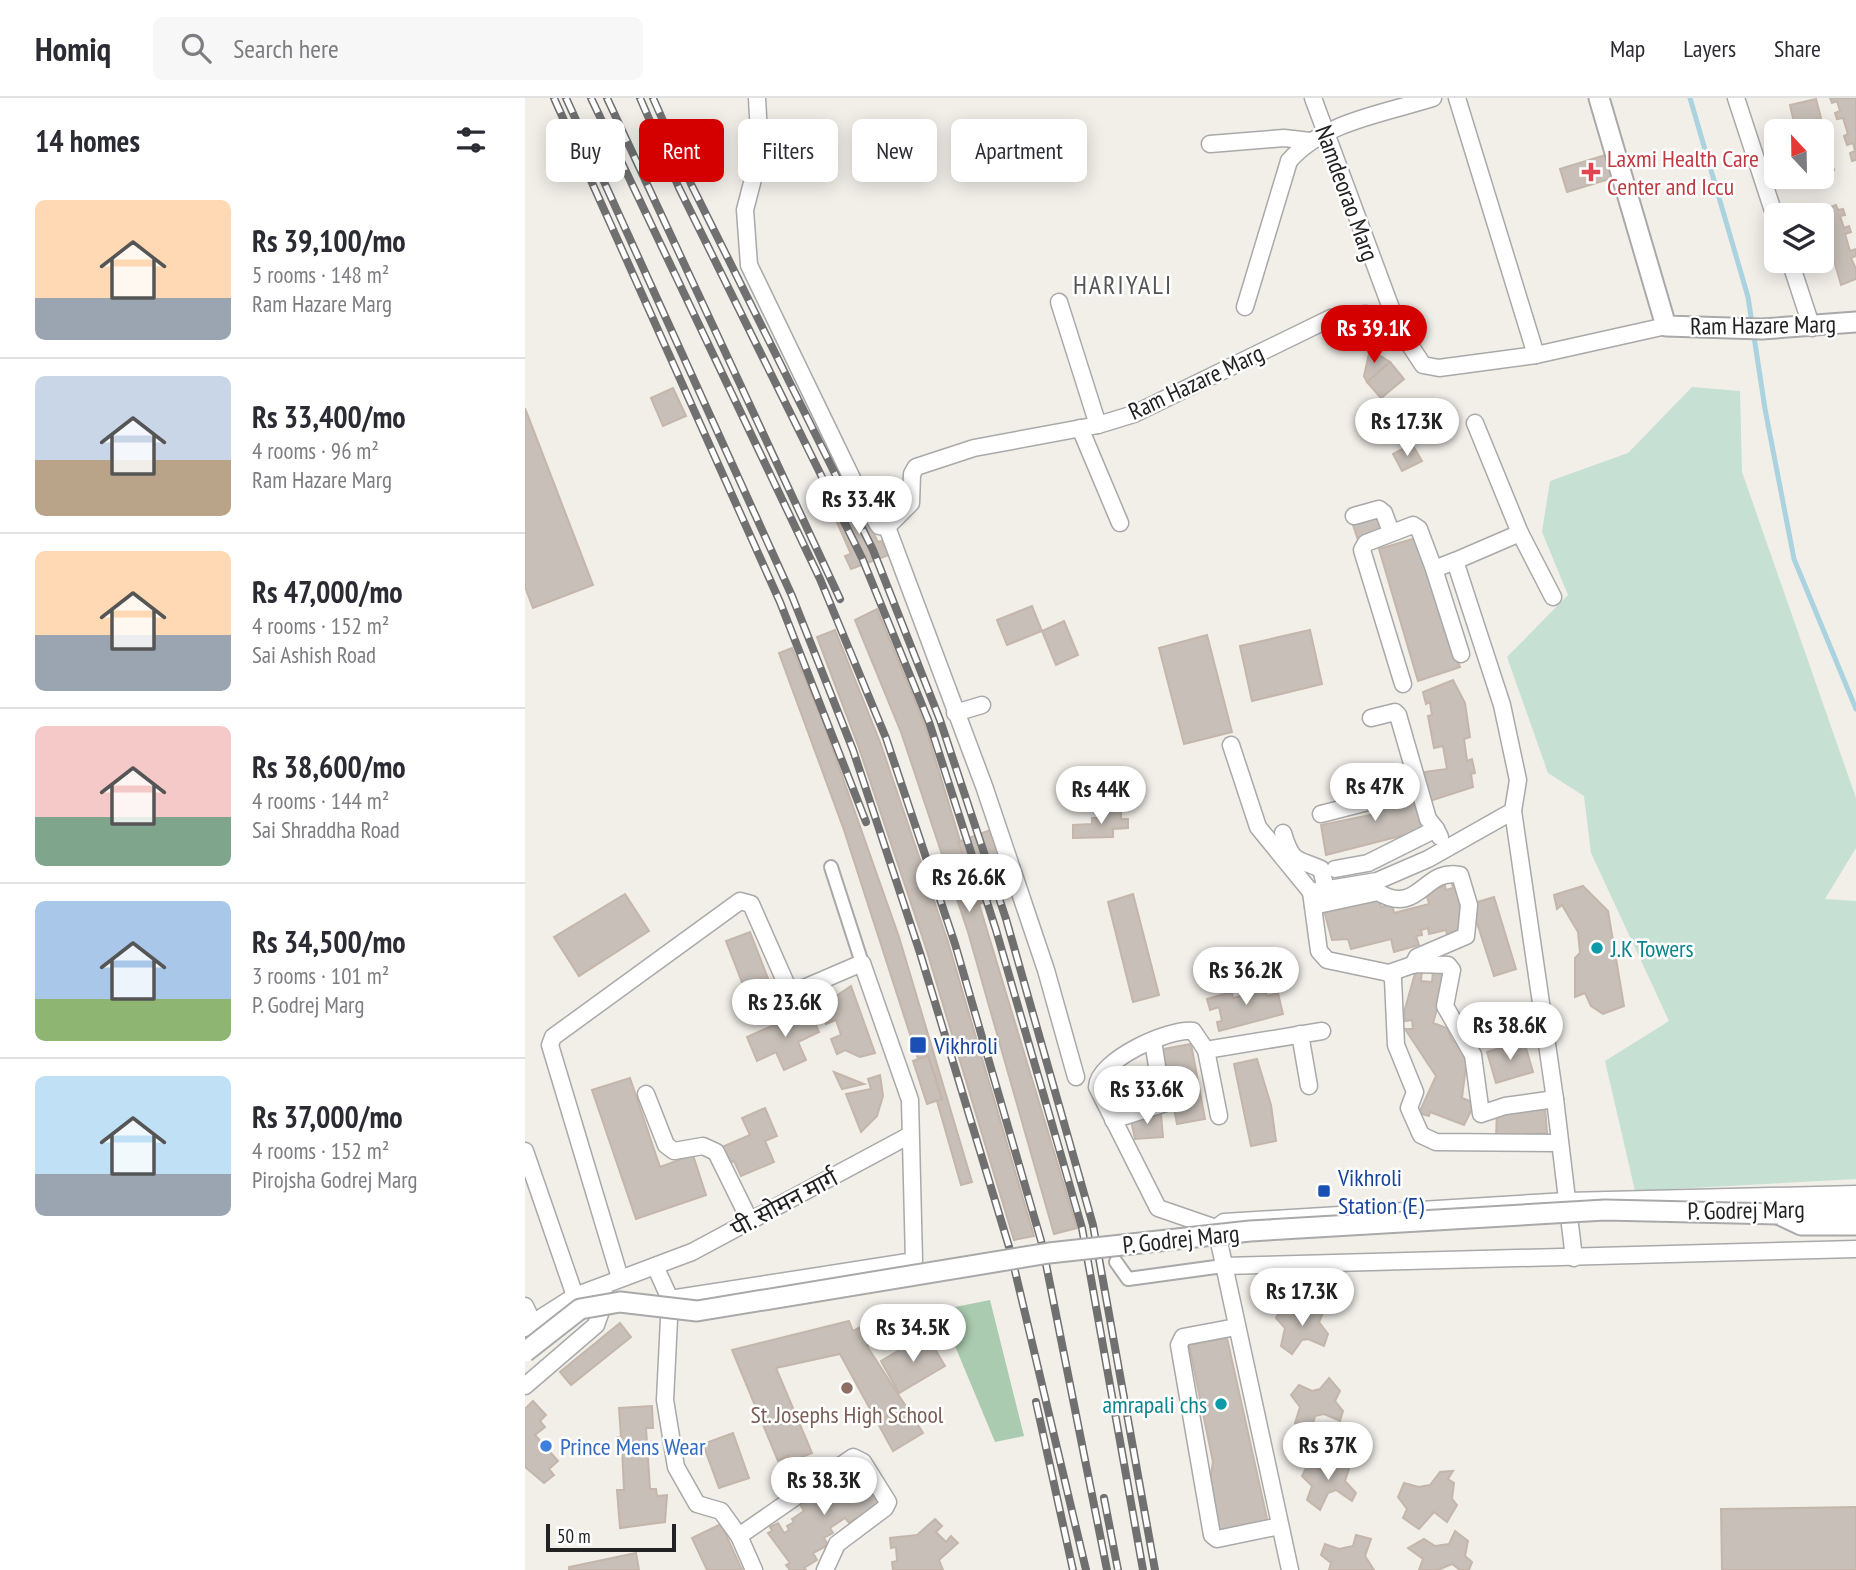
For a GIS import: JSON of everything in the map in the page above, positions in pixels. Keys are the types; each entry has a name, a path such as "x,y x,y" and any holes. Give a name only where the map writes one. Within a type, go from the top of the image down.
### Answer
{"street":[{"path":"757,98 760,152 745,210 749,265 861,497 879,526 887,527 984,786 1046,970 1076,1077"},
{"name":"Namdeorao Marg","path":"1313,98 1317,137 1398,327"},
{"path":"1210,144 1317,137 1433,98"},
{"path":"1458,98 1536,355"},
{"path":"1599,98 1667,326"},
{"path":"1737,98 1771,203"},
{"path":"1245,307 1289,162 1317,137"},
{"path":"1794,273 1812,328"},
{"path":"1059,302 1098,425"},
{"name":"Ram Hazare Marg","path":"887,527 911,503 912,474 916,467 974,448 1098,425 1134,414 1331,318 1366,314 1398,327 1423,365 1439,368 1536,355 1667,326 1812,328 1856,322"},
{"path":"1475,423 1520,533 1553,597"},
{"path":"1080,428 1120,523"},
{"path":"1354,516 1379,509 1384,513 1391,532"},
{"path":"1403,684 1362,550 1366,543 1413,525 1419,529 1461,654"},
{"path":"1385,626 1391,621 1391,612 1373,550 1375,545 1413,530"},
{"path":"1434,569 1520,533"},
{"path":"1455,561 1502,705 1518,780 1513,811 1555,1099 1555,1143 1567,1201 1574,1258"},
{"path":"955,713 982,705"},
{"path":"1371,718 1395,712 1398,715 1428,818 1436,828 1445,849"},
{"path":"1231,745 1258,827 1317,895"},
{"path":"1321,814 1364,803 1366,788 1376,784 1387,791 1416,782"},
{"path":"1317,895 1377,881 1445,849 1513,811"},
{"path":"1335,869 1368,863 1436,828"},
{"path":"1283,834 1288,851 1295,859 1321,869 1317,895 1319,951 1327,960 1389,973 1413,965 1448,965 1452,970 1445,1006 1473,1055 1481,1114 1476,1142"},
{"path":"670,1298 914,1261 910,1100 831,867"},
{"path":"1317,895 1378,892 1390,899 1408,899 1419,893 1428,882 1460,875 1469,905 1466,936 1417,957 1413,965"},
{"path":"620,1278 550,1045 553,1037 740,901 751,904 788,988 799,990 862,963"},
{"path":"1389,973 1393,979 1397,1045 1415,1091 1409,1108 1421,1135 1436,1142 1555,1143"},
{"path":"1216,1227 1158,1208 1097,1087 1100,1074 1118,1059 1153,1041 1186,1030 1193,1031 1206,1050 1219,1116"},
{"path":"1206,1050 1322,1031"},
{"path":"1300,1034 1309,1086"},
{"path":"1153,1041 1167,1120"},
{"path":"646,1094 666,1146 674,1152 703,1146 716,1152 750,1221"},
{"path":"1537,1104 1555,1099"},
{"path":"1114,1120 1163,1104"},
{"path":"1481,1114 1505,1106 1547,1105 1553,1123"},
{"name":"पी. सोमन मार्ग","path":"620,1278 692,1252 910,1135"},
{"path":"525,1151 575,1296"},
{"path":"1216,1227 1224,1222 1567,1201 1856,1194"},
{"name":"P. Godrej Marg","path":"525,1352 580,1309 619,1302 697,1311 1103,1247 1250,1231 1605,1210 1777,1214 1794,1208 1856,1209"},
{"path":"1777,1214 1801,1225 1856,1225"},
{"path":"1216,1227 1290,1570"},
{"path":"1116,1262 1128,1279 1223,1266 1856,1249"},
{"path":"655,1266 670,1298 665,1400 676,1467 697,1504 721,1511 739,1536 754,1570"},
{"path":"525,1306 529,1326 575,1296 620,1278"},
{"path":"525,1386 596,1325 604,1300 620,1278"},
{"path":"1236,1326 1183,1337 1179,1345 1212,1535 1217,1539 1280,1526"},
{"path":"739,1536 853,1457 863,1462 888,1502 885,1508 837,1544 825,1570"}],"green space":[{"path":"1692,387 1740,391 1742,472 1856,798 1856,848 1825,899 1856,901 1856,1179 1635,1191 1605,1061 1669,1021 1591,853 1584,796 1548,773 1507,657 1568,595 1542,532 1550,481 1628,453"},
{"path":"990,1300 1024,1436 995,1442 940,1310"}],"building":[{"path":"1830,98 1856,98 1856,160 1852,161 1850,153 1855,151 1853,143 1847,145 1844,136 1848,134 1843,118 1837,119 1835,113 1840,111 1837,101 1832,103"},
{"path":"1816,99 1821,118 1793,119 1790,105"},
{"path":"1612,153 1619,176 1567,192 1560,169"},
{"path":"1834,206 1838,210 1843,209 1845,215 1840,216 1844,228 1849,226 1851,232 1845,234 1850,251 1856,249 1856,256 1851,258 1856,269 1856,279 1841,285 1834,260"},
{"path":"1370,349 1390,362 1367,382 1364,376"},
{"path":"1390,362 1404,379 1381,398 1367,382"},
{"path":"673,388 686,416 663,426 651,398"},
{"path":"525,408 593,585 533,608 525,587"},
{"path":"1412,444 1422,461 1402,471 1393,454"},
{"path":"857,502 878,542 882,541 889,555 851,569 845,556 851,554 832,511"},
{"path":"1381,516 1386,531 1358,540 1353,525"},
{"path":"1416,538 1460,667 1418,681 1379,549"},
{"path":"1032,606 1042,631 1007,645 997,620"},
{"path":"877,609 925,725 1077,1228 1054,1234 968,932 901,732 855,620"},
{"path":"1064,621 1078,655 1056,665 1042,631"},
{"path":"835,630 880,742 948,942 1034,1236 1014,1240 926,948 859,748 817,637"},
{"path":"1310,630 1322,684 1252,701 1240,646"},
{"path":"1207,635 1232,732 1184,744 1159,648"},
{"path":"792,648 821,716 899,937 972,1182 961,1185 937,1101 942,1099 928,1056 918,1059 844,830 779,653"},
{"path":"1453,680 1465,703 1470,737 1464,739 1467,761 1472,759 1475,773 1471,774 1473,787 1430,801 1424,772 1447,769 1443,746 1434,748 1428,716 1432,715 1430,702 1426,704 1423,692"},
{"path":"1376,788 1380,799 1403,790 1406,797 1417,795 1424,830 1326,855 1321,825 1375,814 1368,791"},
{"path":"1099,811 1121,811 1121,819 1128,819 1128,828 1113,829 1113,837 1073,838 1073,825 1092,824 1092,818 1099,818"},
{"path":"993,829 1016,890 974,906 968,890 975,888 958,842"},
{"path":"1459,877 1467,910 1460,911 1465,931 1447,935 1446,930 1429,934 1428,928 1421,930 1422,935 1416,936 1419,945 1394,952 1391,939 1351,949 1348,939 1332,940 1323,907 1350,904 1351,907 1379,898 1381,907 1392,904 1394,913 1429,904 1425,889 1436,885 1437,888 1445,886 1446,890 1453,888 1451,879"},
{"name":"J.K Towers","path":"1583,886 1608,911 1624,1006 1603,1014 1591,1006 1585,993 1575,997 1575,958 1580,953 1578,932 1562,905 1557,909 1554,895"},
{"path":"625,894 649,931 579,976 554,937"},
{"path":"1133,894 1159,995 1133,1002 1108,902"},
{"path":"1494,897 1516,969 1494,976 1471,904"},
{"path":"750,932 776,999 752,1008 726,941"},
{"path":"1416,970 1422,970 1421,981 1432,982 1433,971 1448,972 1433,1023 1447,1028 1452,1040 1468,1050 1462,1098 1475,1103 1464,1125 1430,1112 1429,1116 1419,1113 1436,1076 1405,1029 1413,1029 1412,1020 1405,1021 1404,1012"},
{"path":"1264,984 1267,996 1278,993 1283,1014 1219,1031 1217,1022 1222,1021 1219,1007 1210,1010 1207,999 1232,992 1233,998 1249,994 1247,988"},
{"path":"851,986 875,1053 860,1057 845,1050 837,1054 831,1039 841,1035 836,1020 826,1024 818,1008"},
{"path":"809,1009 819,1032 798,1042 806,1060 784,1070 776,1052 757,1061 747,1037"},
{"path":"1524,1041 1533,1072 1496,1083 1487,1052"},
{"path":"1191,1044 1205,1119 1177,1124 1163,1049"},
{"path":"928,1056 942,1099 927,1104 913,1061"},
{"path":"1257,1059 1271,1105 1276,1141 1251,1146 1234,1064"},
{"path":"1139,1067 1145,1098 1113,1100 1111,1074"},
{"path":"834,1072 864,1084 842,1089"},
{"path":"880,1075 883,1096 877,1116 861,1132 846,1094 871,1089 868,1079"},
{"path":"630,1078 660,1167 693,1155 706,1195 636,1219 592,1090"},
{"path":"1545,1107 1547,1133 1523,1134 1523,1139 1496,1138 1497,1112 1519,1113 1518,1109"},
{"path":"765,1108 777,1136 765,1141 774,1162 741,1176 734,1161 729,1163 722,1147 750,1135 742,1118"},
{"path":"1161,1114 1163,1137 1135,1139 1130,1116"},
{"path":"1314,1302 1323,1313 1319,1322 1328,1334 1324,1346 1308,1339 1302,1340 1292,1354 1281,1346 1285,1328 1276,1318 1281,1309 1297,1316 1304,1313"},
{"path":"849,1321 853,1331 866,1324 875,1340 867,1346 923,1433 893,1451 840,1354 776,1368 812,1453 790,1462 788,1456 778,1461 732,1350"},
{"path":"620,1323 631,1337 571,1385 560,1372"},
{"path":"926,1334 945,1366 899,1393 881,1361"},
{"name":"amrapali chs","path":"1227,1338 1268,1523 1218,1530 1209,1488 1213,1462 1189,1345"},
{"path":"1329,1378 1340,1391 1335,1401 1343,1411 1340,1421 1324,1414 1315,1416 1311,1432 1295,1423 1300,1407 1291,1395 1299,1385 1312,1391 1320,1389"},
{"path":"533,1401 546,1415 540,1421 545,1427 535,1435 558,1461 549,1469 554,1475 544,1483 525,1467 525,1409"},
{"path":"652,1406 653,1428 646,1428 650,1489 656,1489 657,1496 667,1495 665,1522 620,1528 617,1490 624,1490 622,1448 618,1448 617,1437 621,1437 619,1408"},
{"path":"733,1433 749,1478 719,1488 703,1444"},
{"path":"1339,1459 1350,1466 1345,1481 1356,1493 1352,1501 1336,1490 1328,1493 1320,1510 1307,1500 1312,1486 1302,1476 1308,1464 1324,1471"},
{"path":"857,1464 881,1502 849,1523 845,1518 830,1528 833,1533 824,1538 828,1545 813,1553 817,1560 804,1568 806,1570 790,1570 786,1565 790,1563 768,1533 772,1531 770,1527 778,1523 784,1533 789,1530 787,1526 794,1522 792,1519 804,1511 798,1501 828,1488 825,1484"},
{"path":"1453,1471 1448,1479 1454,1483 1452,1499 1457,1505 1447,1522 1434,1512 1419,1529 1403,1518 1407,1509 1398,1497 1404,1483 1419,1487 1430,1485 1440,1472"},
{"path":"1856,1507 1856,1570 1722,1570 1721,1509"},
{"path":"935,1519 942,1526 936,1532 946,1542 951,1536 958,1543 939,1560 943,1570 893,1570 892,1562 897,1561 896,1547 891,1548 890,1538 917,1535"},
{"path":"721,1524 742,1570 707,1570 692,1538"},
{"path":"1455,1531 1468,1541 1465,1556 1472,1562 1469,1570 1460,1570 1452,1564 1438,1570 1419,1570 1423,1559 1408,1548 1424,1539 1435,1546 1449,1544"},
{"path":"1356,1535 1371,1539 1365,1556 1374,1570 1329,1570 1331,1563 1321,1555 1325,1544 1339,1549 1353,1546"},
{"path":"636,1553 639,1570 569,1570 569,1567"}],"waterway":[{"path":"1690,98 1748,297 1765,409 1794,559 1856,709"}],"railway":[{"path":"554,98 780,602 866,822"},
{"path":"566,98 792,596 853,750 920,953 1010,1250 1086,1570"},
{"path":"591,98 820,579 886,738 955,944 1042,1244 1107,1570"},
{"path":"607,98 840,599"},
{"path":"640,98 679,188 862,558 929,722 996,930 1082,1228 1143,1570"},
{"path":"653,98 691,184 873,550 940,720 1006,919 1093,1225 1155,1570"},
{"path":"1036,1402 1073,1570"},
{"path":"1104,1498 1118,1570"}],"place":[{"name":"Laxmi Health Care Center and Iccu","path":"1591,172"},
{"name":"J.K Towers","path":"1597,948"},
{"name":"Vikhroli","path":"918,1045"},
{"name":"Vikhroli Station (E)","path":"1324,1191"},
{"name":"St. Josephs High School","path":"847,1388"},
{"name":"amrapali chs","path":"1221,1404"},
{"name":"Prince Mens Wear","path":"546,1446"}],"district":[{"name":"HARIYALI","path":"1123,284"}]}
